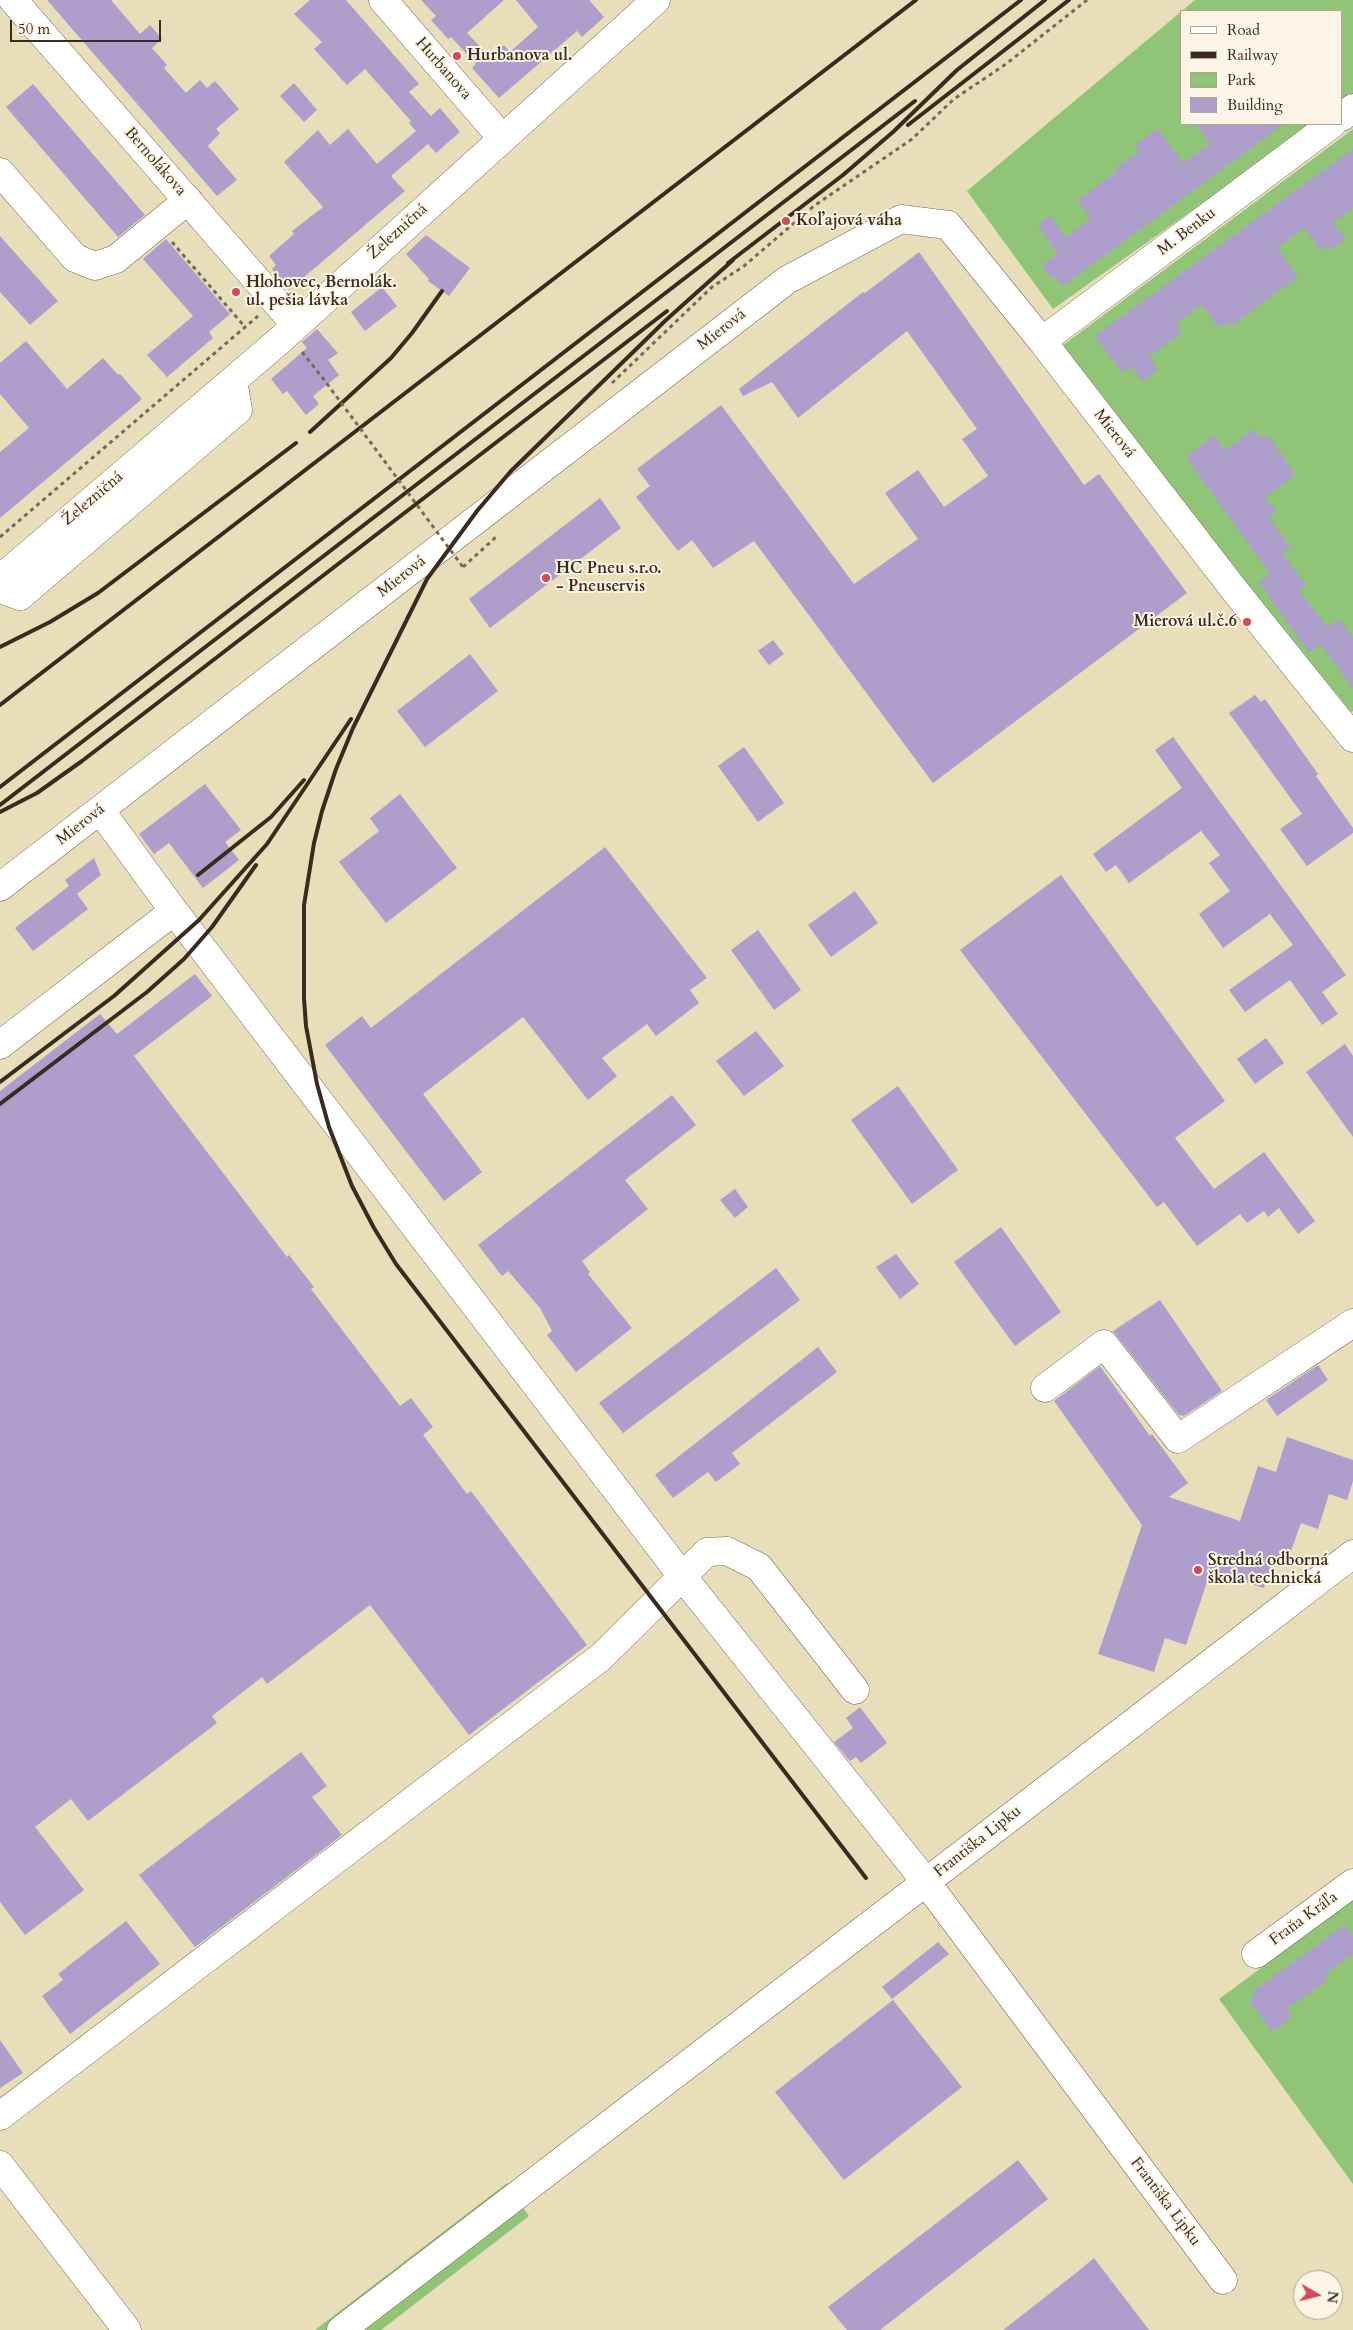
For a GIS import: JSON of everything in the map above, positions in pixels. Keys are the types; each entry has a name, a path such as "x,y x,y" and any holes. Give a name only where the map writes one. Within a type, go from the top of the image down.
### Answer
{"street":[{"name":"Bernolákova","path":"13,0 296,324"},
{"name":"Hurbanova","path":"383,0 502,138"},
{"name":"Železničná","path":"0,579 233,380 656,0"},
{"path":"1343,116 1353,108"},
{"name":"M. Benku","path":"1042,341 1331,125"},
{"path":"0,172 75,258 95,266 116,259 188,200"},
{"name":"Mierová","path":"0,887 787,280 901,219 948,225 1042,341 1236,592 1352,735"},
{"path":"0,589 20,596 238,410 233,380"},
{"path":"100,810 174,911 682,1576 926,1882 341,2330"},
{"path":"0,1045 174,911"},
{"path":"1045,1388 1104,1344 1178,1439 1353,1323"},
{"path":"0,2116 601,1657 707,1552 727,1551 758,1567 856,1690"},
{"name":"Františka Lipku","path":"1223,2280 926,1882 1353,1554"},
{"name":"Fraňa Kráľa","path":"1256,1954 1353,1883"},
{"path":"0,2165 128,2330"}],"path":[{"path":"608,387 712,287 744,266 814,206 912,139 954,98 1006,64 1087,0"},
{"path":"157,226 244,327"},
{"path":"0,537 244,327 278,303"},
{"path":"302,352 463,567 496,537"}],"green space":[{"path":"1195,0 1353,0 1353,94 1343,102 1343,10 1183,10"},
{"path":"1180,13 1180,125 1313,125 1053,309 967,191"},
{"path":"1353,129 1353,711 1351,712 1058,349"},
{"path":"1353,1900 1353,2184 1219,1999"},
{"path":"507,2183 529,2216 381,2330 315,2330"}],"building":[{"path":"47,0 111,0 140,34 150,25 162,39 152,48 167,65 164,68 186,93 200,80 207,88 215,81 239,109 216,129 220,133 208,146 237,180 217,196"},
{"path":"310,0 346,0 419,84 409,92 431,116 440,108 460,132 436,153 428,144 391,176 405,191 289,290 272,269 276,265 269,256 294,234 292,231 323,207 284,162 318,130 330,145 348,129 377,164 416,131 409,123 411,121 365,69 347,85 314,49 322,42 294,14"},
{"path":"421,0 504,0 467,33 490,57 504,45 510,52 538,27 516,0 589,0 604,17 582,37 577,31 499,98 472,68 476,64 451,37 448,39 431,20 436,16"},
{"path":"294,83 317,110 304,122 280,96"},
{"path":"33,84 145,215 118,237 6,107"},
{"path":"1197,125 1283,125 1063,286 1056,277 1053,280 1042,265 1058,254 1038,225 1050,215 1066,237 1091,219 1078,200 1117,171 1115,168 1140,151 1135,145 1158,128 1183,163 1210,144"},
{"path":"1353,149 1353,208 1333,223 1346,239 1331,250 1328,245 1321,251 1304,228 1278,248 1298,277 1231,326 1227,322 1219,328 1202,305 1176,324 1182,333 1149,356 1158,370 1142,381 1131,366 1122,373 1095,336"},
{"path":"426,235 470,268 449,296 428,281 429,279 406,254"},
{"path":"0,236 58,301 30,325 0,292"},
{"path":"166,239 230,314 209,332 213,338 167,377 147,355 193,316 143,259"},
{"path":"919,252 1084,485 1099,474 1187,593 933,783 754,541 713,568 692,540 678,551 636,497 650,486 637,469 721,405 854,584 918,539 885,493 918,470 944,507 988,476 962,439 977,429 907,331 798,418 772,382 743,396 739,389 863,292 865,293"},
{"path":"382,287 397,306 365,331 351,312"},
{"path":"317,329 338,353 328,360 339,375 313,396 319,404 306,415 287,391 283,394 271,379 307,348 302,342"},
{"path":"26,341 67,389 103,358 142,399 0,518 0,452 29,428 0,394 0,363"},
{"path":"1254,429 1261,439 1267,434 1296,475 1265,497 1276,511 1269,517 1290,547 1282,553 1306,584 1299,591 1328,627 1339,619 1353,638 1353,689 1321,644 1309,652 1276,607 1259,582 1270,574 1186,457 1214,435 1225,450"},
{"path":"600,498 621,528 490,628 469,599"},
{"path":"773,640 784,654 769,665 758,651"},
{"path":"470,654 498,691 425,747 397,711"},
{"path":"1255,695 1261,702 1265,699 1318,774 1316,776 1353,828 1353,833 1307,866 1280,829 1302,814 1229,713"},
{"path":"1173,737 1346,975 1322,992 1338,1014 1322,1025 1290,980 1245,1012 1229,990 1293,945 1270,914 1223,948 1199,914 1230,891 1209,863 1220,855 1201,831 1129,883 1116,865 1106,872 1093,854 1182,788 1155,750"},
{"path":"744,747 784,803 758,822 718,766"},
{"path":"205,784 241,830 225,842 239,860 203,888 169,843 154,854 139,834"},
{"path":"400,794 457,868 386,923 339,862 379,831 370,818"},
{"path":"605,847 707,978 690,990 699,1003 656,1036 647,1024 602,1058 617,1076 588,1100 523,1017 423,1094 482,1172 444,1201 325,1045 362,1016 371,1028"},
{"path":"94,858 101,875 77,894 88,909 33,951 15,928 69,886 65,880"},
{"path":"1061,875 1225,1101 1175,1138 1214,1189 1264,1152 1315,1221 1298,1234 1279,1208 1268,1217 1264,1211 1247,1223 1240,1214 1197,1246 1164,1202 1157,1207 960,950"},
{"path":"855,891 878,923 831,957 808,925"},
{"path":"758,930 801,990 774,1010 731,950"},
{"path":"195,974 212,996 134,1056 287,1257 289,1255 314,1287 311,1289 400,1406 411,1398 433,1427 423,1435 467,1494 471,1491 587,1645 469,1735 370,1605 267,1684 262,1677 212,1716 217,1723 88,1821 71,1799 35,1827 84,1890 25,1935 0,1902 0,1091 100,1014 117,1034"},
{"path":"756,1031 784,1066 744,1096 716,1061"},
{"path":"1266,1038 1284,1063 1255,1084 1237,1059"},
{"path":"1345,1044 1353,1056 1353,1137 1306,1072"},
{"path":"898,1086 958,1170 912,1204 851,1120"},
{"path":"672,1095 696,1125 625,1180 648,1209 582,1261 590,1272 588,1274 632,1328 576,1372 547,1335 552,1331 540,1308 508,1271 502,1276 478,1245"},
{"path":"735,1189 748,1207 735,1218 720,1200"},
{"path":"1001,1227 1061,1312 1015,1346 954,1262"},
{"path":"896,1254 919,1284 900,1299 876,1267"},
{"path":"776,1268 800,1300 623,1433 599,1403"},
{"path":"1160,1300 1222,1391 1184,1416 1179,1415 1113,1331"},
{"path":"818,1347 837,1372 732,1453 740,1464 716,1482 708,1472 673,1498 655,1475"},
{"path":"1318,1365 1328,1380 1277,1416 1266,1400"},
{"path":"1100,1366 1150,1436 1152,1434 1188,1483 1169,1497 1240,1521 1258,1466 1276,1472 1287,1437 1353,1460 1353,1481 1347,1500 1329,1494 1318,1529 1301,1523 1287,1562 1274,1557 1264,1588 1211,1570 1186,1645 1165,1638 1154,1672 1098,1654 1142,1525 1054,1401"},
{"path":"860,1707 887,1743 861,1763 856,1757 850,1761 834,1742 853,1728 846,1718"},
{"path":"301,1752 327,1786 312,1797 342,1835 195,1947 139,1875"},
{"path":"126,1921 160,1964 70,2034 42,1996 63,1980 58,1974"},
{"path":"1345,1925 1353,1936 1353,1954 1324,1975 1328,1980 1287,2009 1292,2017 1272,2032 1249,2000 1256,1995 1253,1991"},
{"path":"938,1942 949,1954 892,1999 882,1987"},
{"path":"893,2000 962,2087 844,2180 775,2092"},
{"path":"0,2040 23,2073 0,2088"},
{"path":"1018,2160 1048,2199 880,2330 847,2330 828,2307"},
{"path":"1094,2258 1149,2330 1003,2330 1076,2273"}],"railway":[{"path":"0,705 916,0"},
{"path":"0,787 1021,0"},
{"path":"728,263 843,175 893,132 957,70 1045,0"},
{"path":"908,125 1069,0"},
{"path":"0,805 915,101"},
{"path":"733,260 666,320 511,471 477,511 427,579 353,728 336,769 322,811 314,843 304,905 304,998 306,1026 317,1084 329,1127 352,1186 396,1264 866,1878"},
{"path":"310,432 391,358 412,333 442,291"},
{"path":"0,812 37,793 82,761 667,311"},
{"path":"0,647 50,622 98,593 296,443"},
{"path":"0,1082 114,996 199,920 267,844 351,719"},
{"path":"198,875 271,817 304,780"},
{"path":"0,1104 147,992 184,959 212,927 256,865"}],"place":[{"name":"Hurbanova ul.","path":"457,56"},
{"name":"Koľajová váha","path":"786,221"},
{"name":"Hlohovec, Bernolák. ul. pešia lávka","path":"236,292"},
{"name":"HC Pneu s.r.o. - Pneuservis","path":"546,578"},
{"name":"Mierová ul.č.6","path":"1247,622"},
{"name":"Stredná odborná škola technická","path":"1198,1570"}]}
